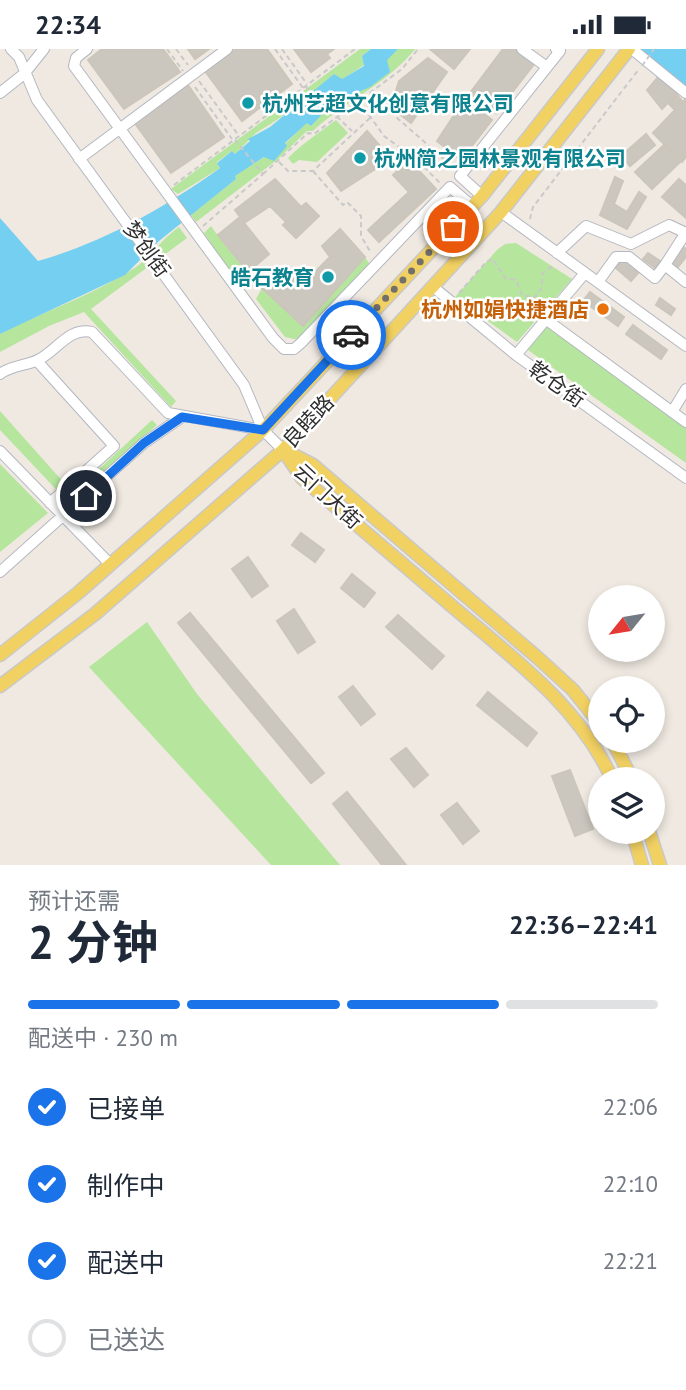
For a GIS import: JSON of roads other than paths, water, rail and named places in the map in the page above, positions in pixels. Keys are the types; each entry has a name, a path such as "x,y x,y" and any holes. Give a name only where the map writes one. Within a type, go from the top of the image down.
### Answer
{"main road":[{"name":"良睦路","path":"0,655 111,565 263,430 482,196 598,49"},
{"name":"良睦路","path":"0,686 95,614 283,450 501,212 628,51"},
{"name":"云门大街","path":"283,450 313,465 538,658 573,690 588,709"},
{"name":"云门大街","path":"283,450 302,478 502,649 573,714 590,736 606,767"},
{"path":"636,844 642,865"},
{"path":"653,844 660,865"}],"street":[{"name":"梦创街","path":"11,49 19,57 37,100 244,385 263,430 283,450"},
{"path":"0,93 24,73 44,49"},
{"path":"87,49 76,58 74,67 273,338 284,349 294,349 301,343 460,176 560,51 556,49"},
{"path":"79,159 227,49"},
{"path":"522,49 547,67"},
{"path":"628,51 686,93"},
{"path":"460,176 482,196"},
{"path":"450,187 472,207"},
{"path":"501,212 686,346"},
{"path":"557,253 586,226 631,244 669,225 685,233 655,278 629,257 616,257 598,282"},
{"path":"665,265 686,282"},
{"path":"516,355 544,318 585,273"},
{"name":"乾仓街","path":"432,286 516,355 686,478"},
{"path":"544,318 686,422"},
{"path":"0,374 11,366 37,361 75,331 92,333 168,413 263,430"},
{"path":"37,361 114,446 50,503"},
{"path":"672,412 686,389"},
{"path":"0,572 144,443 182,417"},
{"path":"0,451 111,565"}],"water":[{"path":"371,49 398,49 387,60 390,72 370,87 333,103 311,126 307,123 285,143 287,146 274,161 264,157 235,176 236,179 159,241 125,275 0,334 0,218 38,261 109,234 156,210 220,168 217,163 232,151 235,154 250,141 248,139 270,127 334,74 342,79 364,66 362,56"},
{"path":"641,49 686,49 686,86"}],"place":[{"name":"杭州艺超文化创意有限公司","path":"248,103"},
{"name":"杭州简之园林景观有限公司","path":"360,158"},
{"name":"皓石教育","path":"328,277"},
{"name":"杭州如娟快捷酒店","path":"603,309"}]}
